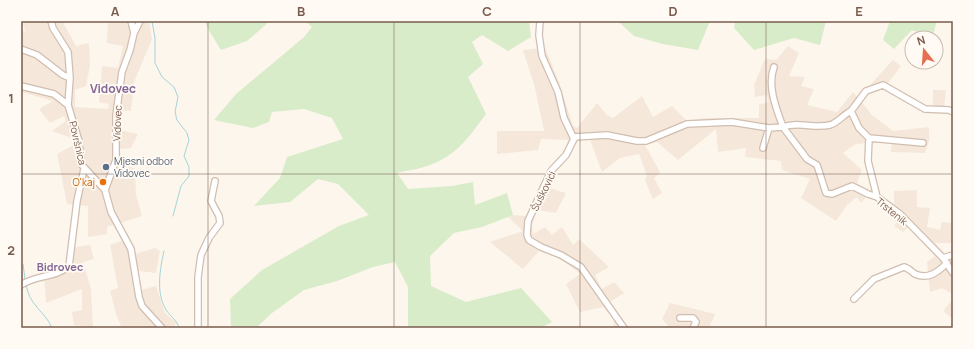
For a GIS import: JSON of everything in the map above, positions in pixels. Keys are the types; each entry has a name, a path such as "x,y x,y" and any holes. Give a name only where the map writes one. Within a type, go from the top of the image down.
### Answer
{"street":[{"name":"Površnica","path":"50,21 68,52 70,78 68,105 79,141 80,161 84,169 104,190"},
{"path":"132,21 134,33"},
{"name":"Vidovec","path":"104,190 116,160 116,115 122,72 134,33 140,21"},
{"path":"540,21 539,35 542,56 558,92 564,118 574,137 607,135 637,141 646,141 687,124 732,122 769,128 796,124 825,126 837,122 851,110 866,92 883,85 925,108 953,112"},
{"path":"21,49 37,55 63,75 70,78"},
{"name":"Trstenik","path":"774,67 770,84 774,94 775,105 783,127 807,159 818,164 826,193 832,194 852,186 877,197 900,214 943,258 953,273"},
{"path":"21,86 54,94 68,105"},
{"path":"851,110 859,128 869,138 923,143"},
{"path":"763,148 769,128"},
{"name":"Šuškovići","path":"574,137 566,154 551,171 528,221 527,235 529,240 541,247 561,255 581,267 609,310 624,328"},
{"path":"869,138 868,160 877,197"},
{"path":"24,283 61,271 69,266 74,221 84,169"},
{"path":"198,328 198,277 201,255 209,238 220,223 219,216 211,201 215,181"},
{"path":"104,190 111,212 131,249 139,297 149,313 162,328"},
{"path":"943,258 953,255"},
{"path":"854,299 874,279 882,274 904,267 926,277 938,272 947,263"},
{"path":"680,318 693,318 696,322 693,328"}],"shaded area":[{"path":"23,21 62,21 76,46 89,43 90,65 86,86 75,90 75,107 108,109 109,104 99,102 102,66 118,68 123,46 107,43 108,21 149,21 152,39 134,82 131,111 120,110 119,130 138,134 131,148 120,149 122,163 135,169 136,195 142,216 107,227 107,234 88,237 88,206 67,204 57,154 74,145 72,138 52,131 66,121 64,116 50,123 39,109 53,101 21,92 21,29 25,32"},
{"path":"788,46 799,53 789,76 805,77 801,86 814,89 807,105 837,112 853,92 858,98 893,60 901,66 888,83 919,105 933,108 933,90 946,90 944,108 953,110 953,115 919,109 886,86 867,92 861,101 872,115 893,131 929,127 929,141 925,153 891,152 892,138 854,145 843,153 862,170 857,183 879,195 894,207 894,191 917,190 917,207 930,208 927,227 940,230 942,222 953,223 953,243 935,243 947,256 953,255 953,299 951,293 942,288 930,292 927,262 935,256 908,227 903,232 894,226 900,218 875,200 866,197 861,203 857,197 847,205 836,221 801,198 810,179 782,170 781,161 745,157 746,148 718,152 716,129 678,160 657,142 645,145 660,172 654,178 662,193 653,199 645,180 647,176 639,154 620,158 602,172 589,137 574,141 572,152 552,172 546,187 566,193 556,213 537,210 532,226 533,234 545,227 552,235 562,227 573,245 579,239 609,267 595,275 602,289 614,282 624,293 610,302 628,328 614,328 613,317 603,307 580,312 566,284 580,274 561,259 539,251 523,269 490,242 523,231 508,217 513,215 527,216 540,185 549,169 564,153 568,140 541,139 538,150 497,154 497,131 544,131 535,88 523,50 545,48 559,82 573,126 577,128 597,103 607,115 613,118 642,96 653,117 672,106 687,121 704,118 759,118 759,105 769,102 767,95 755,97 754,85 765,59 776,60"},
{"path":"128,235 135,254 155,248 160,251 156,273 139,271 141,290 156,286 165,313 177,323 172,328 122,328 116,314 110,291 118,288 110,245 121,241"},
{"path":"90,245 94,259 83,262 91,289 93,328 74,325 72,312 82,310 82,289 46,303 44,276 65,270 70,261 71,248"},
{"path":"953,299 953,319 943,311"},
{"path":"670,303 715,314 709,328 670,328 662,319"}],"green space":[{"path":"205,21 270,21 247,41 221,50 208,29"},
{"path":"305,21 529,21 531,37 508,51 482,35 472,42 483,64 468,77 486,114 461,145 437,162 397,173 408,189 452,186 473,182 475,205 507,193 513,215 482,227 454,233 430,256 431,286 466,302 521,288 552,322 540,328 408,328 408,287 395,262 373,267 337,281 304,290 272,313 256,328 231,328 230,299 262,270 339,226 369,215 338,184 318,179 290,202 254,206 280,178 287,157 343,139 332,118 304,109 272,112 269,122 253,128 214,120 236,94 304,37 312,27"},
{"path":"620,21 710,21 698,50 663,44 634,36 620,23"},
{"path":"735,21 826,21 820,45 794,38 754,50 734,28"},
{"path":"890,21 937,21 934,30 904,30 904,38 894,49 883,40"}],"waterway":[{"name":"Vidovec","path":"152,21 155,38 155,63 162,77 174,87 178,97 175,112 177,120 187,133 189,140 184,156 189,167 189,176 181,186 173,216"},
{"name":"Vidovec","path":"164,251 160,272 160,294 165,308 177,322 179,328"},
{"name":"Bidrovec","path":"23,264 25,279"},
{"name":"Bidrovec","path":"26,284 30,298 52,328"}],"place":[{"name":"Mjesni odbor Vidovec","path":"106,167"},
{"name":"O'kaj","path":"103,182"}],"district":[{"name":"Vidovec","path":"113,88"},
{"name":"Bidrovec","path":"60,266"}]}
